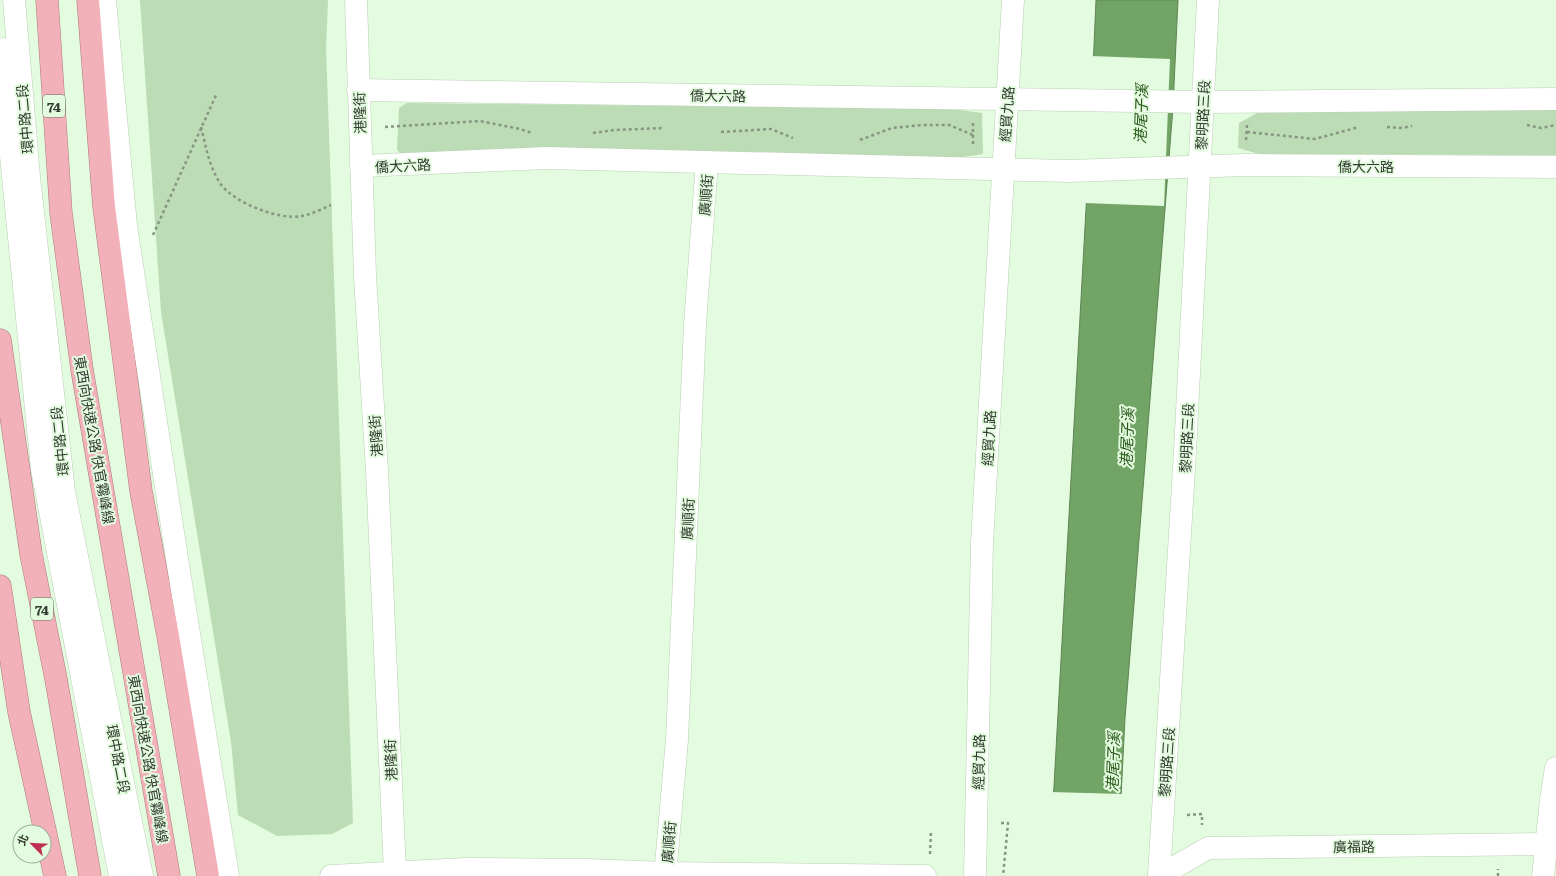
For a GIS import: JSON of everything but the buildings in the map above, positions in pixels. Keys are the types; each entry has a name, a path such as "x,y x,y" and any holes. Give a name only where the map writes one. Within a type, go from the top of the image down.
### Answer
{"highway":[{"name":"東西向快速公路 快官霧峰線","path":"47,0 61,213 82,370 170,876"},
{"path":"88,0 104,207 141,491 168,636 208,876"},
{"name":"74","path":"0,340 31,554 56,679 90,876"},
{"path":"0,586 19,712 55,876"}],"street":[{"name":"環中路二段","path":"1,0 10,146 42,469 120,876"},
{"name":"環中路二段","path":"14,0 29,178 64,492 142,876"},
{"path":"105,0 126,226 179,572 228,876"},
{"name":"港隆街","path":"356,0 365,276 377,471 395,872"},
{"name":"經貿九路","path":"975,876 982,543 1013,0"},
{"name":"黎明路三段","path":"1159,876 1185,452 1200,166 1193,102 1208,0"},
{"name":"僑大六路","path":"358,90 1193,102"},
{"path":"1193,102 1556,99"},
{"name":"僑大六路","path":"361,166 546,158 1070,172 1200,166 1556,167"},
{"name":"廣順街","path":"665,875 676,740 695,324 707,162"},
{"path":"1543,876 1551,845 1556,768"},
{"name":"廣福路","path":"1159,876 1208,848 1551,845"},
{"path":"331,876 474,869 588,870 665,875 925,876"}],"path":[{"path":"153,235 217,92"},
{"path":"973,117 973,146"},
{"path":"1246,144 1247,120"},
{"path":"385,127 480,121 520,129 539,135"},
{"path":"857,140 892,128 922,125 949,126 973,134"},
{"path":"1381,126 1402,128 1417,125"},
{"path":"1526,125 1541,128 1556,125"},
{"path":"1247,132 1315,139 1360,126"},
{"path":"201,128 210,164 220,184 242,202 274,215 301,216 331,205"},
{"path":"590,134 614,130 662,128"},
{"path":"721,132 771,128 799,140"},
{"path":"1003,876 1008,823"}],"shaded area":[{"path":"140,0 328,0 326,48 353,823 332,834 277,836 238,815 231,742 161,312"},
{"path":"407,103 953,109 982,113 983,154 950,159 404,157 397,150 399,108"},
{"path":"1556,109 1556,155 1259,154 1238,148 1239,123 1257,113"}],"water":[{"name":"港尾子溪","path":"1096,0 1178,0 1173,107 1125,718 1117,876 1049,876 1090,137"}],"pier":[{"path":"1091,56 1170,59 1164,206 1084,203"},
{"path":"1051,792 1123,794 1119,876 1047,876"}]}
